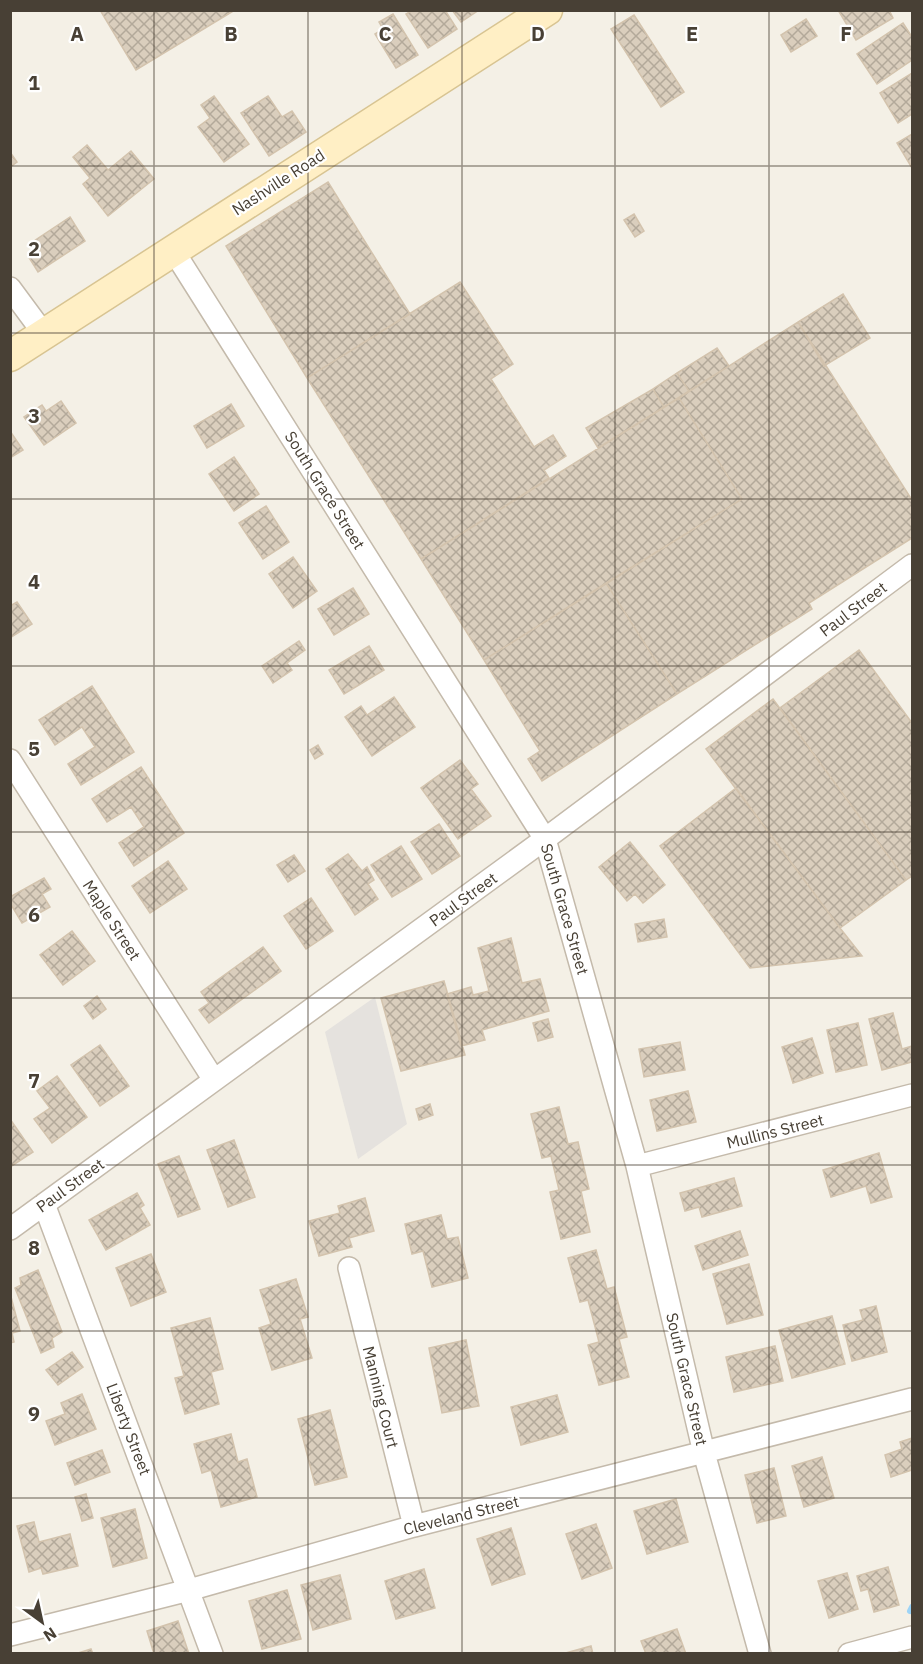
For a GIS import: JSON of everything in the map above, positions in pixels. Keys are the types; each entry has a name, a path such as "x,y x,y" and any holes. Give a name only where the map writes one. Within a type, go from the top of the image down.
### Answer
{"main road":[{"name":"Nashville Road","path":"10,356 547,10"}],"street":[{"name":"South Grace Street","path":"173,250 545,839 637,1166 704,1453 760,1653"},
{"path":"10,288 44,334"},
{"name":"Paul Street","path":"10,1229 545,839 912,565"},
{"name":"Maple Street","path":"10,760 214,1080"},
{"name":"Mullins Street","path":"637,1166 912,1095"},
{"name":"Liberty Street","path":"44,1204 212,1653"},
{"name":"Manning Court","path":"349,1268 414,1526"},
{"name":"Cleveland Street","path":"10,1635 189,1590 414,1526 912,1399"},
{"path":"849,1653 912,1637"}],"shaded area":[{"path":"375,997 407,1124 358,1159 325,1032"}],"building":[{"path":"100,10 235,10 136,70"},
{"path":"413,10 445,10 457,29 428,48 406,14"},
{"path":"452,10 479,10 461,22"},
{"path":"838,10 889,10 893,18 856,40"},
{"path":"393,14 418,55 396,68 375,34 383,29 379,22"},
{"path":"634,15 684,92 661,107 611,29"},
{"path":"806,19 817,36 791,52 781,35"},
{"path":"903,23 912,37 912,60 877,84 857,54"},
{"path":"912,73 912,114 898,123 880,93"},
{"path":"214,96 249,144 224,162 198,127 210,118 201,105"},
{"path":"268,96 282,117 292,111 306,132 269,156 241,113"},
{"path":"912,134 912,168 897,143"},
{"path":"87,145 108,170 131,151 154,179 108,216 83,184 90,178 73,157"},
{"path":"10,152 17,162 10,167"},
{"path":"328,182 410,314 307,378 226,246"},
{"path":"634,214 644,231 635,237 624,220"},
{"path":"70,217 85,241 38,272 28,256 36,251 31,243"},
{"path":"460,282 513,364 491,379 534,447 553,435 566,456 544,470 549,478 421,559 307,378"},
{"path":"843,294 870,338 824,366 798,322"},
{"path":"798,322 912,500 912,538 809,603 812,609 677,694 606,583 742,499 679,398"},
{"path":"717,348 729,366 689,391 677,373"},
{"path":"677,373 689,391 664,407 653,389"},
{"path":"653,389 664,407 598,448 586,428"},
{"path":"679,398 742,499 484,660 421,559"},
{"path":"61,401 76,423 44,445 24,417 42,405 46,411"},
{"path":"231,404 244,426 207,448 194,426"},
{"path":"10,431 23,450 10,458"},
{"path":"234,457 259,494 234,511 209,474"},
{"path":"266,506 289,542 263,559 239,523"},
{"path":"293,557 317,591 293,608 269,574"},
{"path":"606,583 677,694 542,781 528,759 540,751 484,660"},
{"path":"353,588 369,614 334,635 318,609"},
{"path":"17,602 32,624 10,638 10,606"},
{"path":"299,641 305,650 287,663 292,670 273,683 262,666"},
{"path":"369,646 384,670 344,694 329,670"},
{"path":"859,650 912,723 912,876 906,880 780,708"},
{"path":"92,686 134,752 81,785 68,764 95,747 82,727 55,745 39,720"},
{"path":"394,697 415,727 372,756 345,717 361,706 367,715"},
{"path":"773,699 906,880 840,928 706,749"},
{"path":"318,745 323,754 315,759 310,750"},
{"path":"460,760 478,784 471,789 491,816 458,839 421,788"},
{"path":"141,767 184,833 134,866 119,843 144,827 131,807 107,822 92,799"},
{"path":"736,788 862,956 750,968 660,846"},
{"path":"439,824 460,856 432,874 411,842"},
{"path":"630,842 665,885 643,903 635,894 627,901 599,867"},
{"path":"401,846 422,879 392,897 371,865"},
{"path":"348,854 362,871 367,867 374,880 368,884 378,899 355,915 326,869"},
{"path":"294,855 305,871 288,882 277,865"},
{"path":"168,861 187,889 150,913 132,886"},
{"path":"44,878 51,889 42,894 50,907 22,923 10,903 10,897"},
{"path":"311,898 333,931 306,949 284,916"},
{"path":"664,919 667,937 638,942 635,924"},
{"path":"72,931 95,961 63,985 40,955"},
{"path":"511,938 522,983 540,979 549,1011 482,1030 485,1040 461,1046 447,994 471,987 473,995 489,991 478,948"},
{"path":"263,947 281,971 209,1023 199,1010 209,1003 201,992"},
{"path":"444,981 465,1055 401,1071 381,998"},
{"path":"97,996 106,1009 93,1019 84,1006"},
{"path":"893,1013 902,1049 912,1046 912,1062 882,1070 869,1019"},
{"path":"548,1019 553,1037 538,1041 533,1023"},
{"path":"858,1023 867,1065 836,1072 827,1030"},
{"path":"812,1038 823,1073 793,1083 782,1047"},
{"path":"680,1042 685,1070 644,1077 639,1049"},
{"path":"100,1045 129,1086 100,1106 71,1065"},
{"path":"57,1076 87,1117 52,1143 34,1119 50,1108 37,1091"},
{"path":"688,1091 696,1122 657,1131 650,1100"},
{"path":"430,1104 433,1115 419,1120 416,1109"},
{"path":"559,1107 568,1144 578,1142 589,1189 581,1191 590,1232 561,1239 550,1192 559,1190 551,1156 542,1158 531,1114"},
{"path":"10,1119 33,1152 10,1167"},
{"path":"234,1140 255,1197 228,1207 207,1150"},
{"path":"879,1153 892,1197 871,1203 866,1186 831,1197 823,1170"},
{"path":"179,1156 200,1209 178,1217 158,1164"},
{"path":"734,1178 742,1206 702,1217 699,1207 685,1211 680,1193"},
{"path":"137,1193 144,1205 140,1208 150,1225 106,1250 89,1220"},
{"path":"365,1198 374,1231 349,1238 352,1247 319,1256 309,1221 340,1213 338,1206"},
{"path":"441,1215 447,1239 458,1237 468,1278 432,1287 423,1251 412,1254 405,1224"},
{"path":"740,1231 748,1255 703,1270 695,1246"},
{"path":"596,1250 607,1289 614,1287 627,1337 619,1339 629,1377 599,1385 588,1345 599,1342 588,1300 580,1302 568,1258"},
{"path":"151,1254 166,1292 131,1306 116,1268"},
{"path":"749,1264 763,1315 727,1324 713,1274"},
{"path":"38,1270 62,1332 52,1338 54,1347 41,1353 15,1288 21,1285 20,1278"},
{"path":"296,1279 308,1317 300,1319 312,1358 272,1370 259,1328 271,1324 260,1290"},
{"path":"10,1293 20,1331 12,1333 14,1342 10,1343"},
{"path":"876,1306 887,1352 852,1361 843,1325 863,1320 860,1310"},
{"path":"832,1316 845,1364 792,1378 779,1330"},
{"path":"210,1318 223,1369 211,1372 219,1404 185,1414 175,1378 184,1376 171,1328"},
{"path":"466,1340 479,1406 442,1413 429,1348"},
{"path":"775,1346 783,1381 734,1392 726,1357"},
{"path":"72,1352 83,1367 58,1385 46,1370"},
{"path":"82,1394 96,1429 55,1445 46,1421 65,1414 61,1403"},
{"path":"557,1395 568,1432 521,1445 511,1407"},
{"path":"330,1410 347,1477 315,1485 298,1419"},
{"path":"231,1434 238,1462 247,1459 257,1497 221,1507 211,1470 202,1473 194,1444"},
{"path":"912,1438 912,1470 891,1477 885,1455 902,1449 900,1442"},
{"path":"102,1450 110,1472 75,1485 67,1463"},
{"path":"822,1457 834,1498 804,1507 792,1466"},
{"path":"774,1468 786,1516 757,1523 745,1475"},
{"path":"86,1494 93,1518 82,1521 75,1497"},
{"path":"676,1499 688,1542 647,1554 634,1511"},
{"path":"135,1509 147,1558 113,1567 101,1518"},
{"path":"34,1522 39,1542 70,1534 78,1566 43,1574 41,1568 29,1572 17,1526"},
{"path":"596,1524 612,1568 582,1579 566,1534"},
{"path":"511,1528 525,1574 492,1585 477,1539"},
{"path":"888,1567 899,1605 874,1612 868,1589 861,1591 857,1576"},
{"path":"424,1569 435,1608 396,1619 385,1581"},
{"path":"847,1573 858,1609 829,1618 818,1581"},
{"path":"340,1575 351,1619 313,1630 301,1585"},
{"path":"287,1590 301,1639 262,1649 249,1601"},
{"path":"178,1621 189,1654 154,1654 147,1631"},
{"path":"677,1629 686,1654 646,1654 641,1641"},
{"path":"591,1646 593,1654 562,1654"},
{"path":"91,1649 93,1654 75,1654"}],"waterway":[{"path":"910,1611 912,1607"}]}
